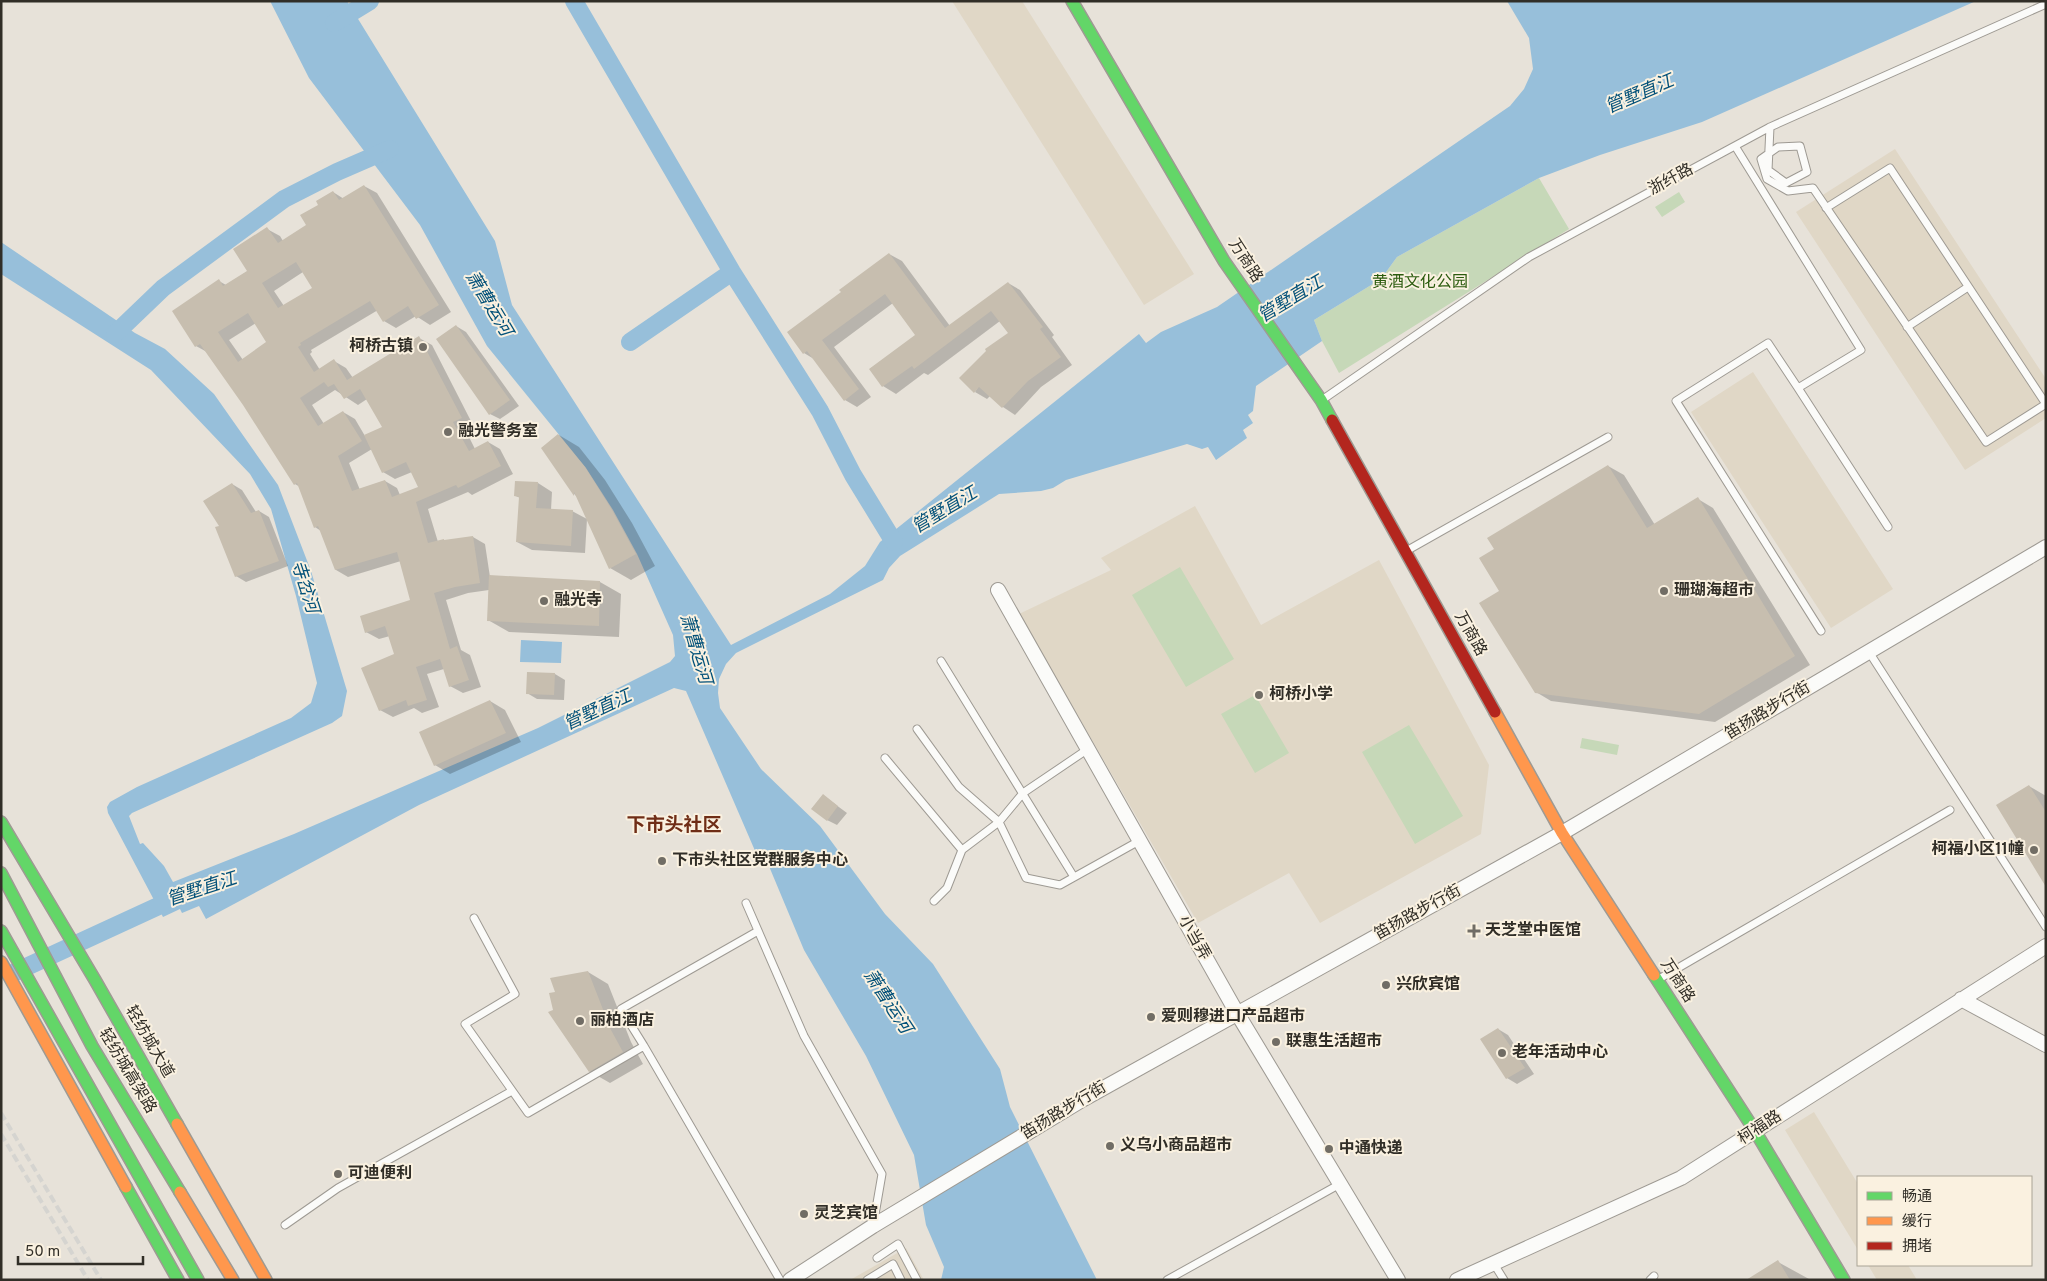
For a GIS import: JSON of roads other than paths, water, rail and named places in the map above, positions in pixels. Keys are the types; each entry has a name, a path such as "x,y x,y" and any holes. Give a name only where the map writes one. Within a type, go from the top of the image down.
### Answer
{"main road":[{"name":"万商路","path":"1072,1 1224,261 1321,400 1562,833 1755,1131 1844,1280"},
{"name":"轻纺城大道","path":"1,822 95,980 266,1280"},
{"name":"轻纺城高架路","path":"1,873 92,1046 233,1280"},
{"path":"1,931 198,1280"},
{"path":"1,962 178,1280"}],"street":[{"name":"笛扬路步行街","path":"790,1280 873,1226 1082,1100 1562,833 2046,547"},
{"name":"小当弄","path":"998,590 1237,1014 1398,1280"},
{"name":"柯福路","path":"1457,1280 1681,1178 2046,946"},
{"path":"1961,999 2046,1045"}],"lane":[{"name":"浙纤路","path":"1321,400 1529,257 1770,127 2046,4"},
{"path":"1770,127 1769,144 1769,153 1768,170 1786,183 1807,172 1800,146 1778,147 1772,151 1766,155 1761,158 1767,179 1788,191 1812,188 1986,442 2046,404 1890,168 1826,208"},
{"path":"1735,146 1861,350 1798,388"},
{"path":"1908,327 1968,287"},
{"path":"1821,631 1676,401 1768,343 1888,527"},
{"path":"1405,552 1608,437"},
{"path":"1869,652 2046,927"},
{"path":"941,661 1074,877"},
{"path":"917,729 960,787 999,822 1026,878 1060,885 1139,840"},
{"path":"934,902 947,888 962,850 999,822 1023,793 1088,749"},
{"path":"885,758 962,850"},
{"path":"1657,980 1950,810"},
{"path":"746,903 804,1036 882,1174 873,1226"},
{"path":"474,918 515,994 465,1024 528,1114 644,1046"},
{"path":"758,931 621,1008 780,1280"},
{"path":"285,1225 338,1188 512,1091"},
{"path":"1167,1280 1340,1184"},
{"path":"877,1258 898,1244 917,1280"},
{"path":"866,1280 893,1264 901,1280"},
{"path":"1494,1264 1504,1280"}],"water":[{"path":"270,1 347,1 495,241 512,305 731,645 830,594 865,566 880,542 1139,334 1146,343 1161,332 1217,307 1510,106 1524,89 1533,69 1529,38 1507,1 1976,1 1702,122 1600,155 1539,178 1397,257 1381,279 1314,320 1322,341 1256,386 1253,411 1248,415 1253,423 1243,430 1247,438 1216,460 1208,447 1202,449 1187,444 1066,480 1053,488 1041,491 999,494 900,556 889,568 883,580 736,653 726,664 719,679 720,708 761,769 820,826 885,914 933,964 1000,1069 1010,1107 1097,1280 941,1280 944,1267 926,1225 914,1155 866,1056 804,950 766,859 759,860 686,691 674,688 419,805 206,919 199,906 182,913 180,909 163,917 108,813 107,807 110,802 137,787 291,718 311,703 317,683 296,596 271,509 250,474 151,370 1,274 1,242 135,333 165,349 214,394 278,485 311,571 347,691 342,716 332,723 129,816 140,844 143,843 164,866 173,882 294,834 538,728 670,662 675,656 673,635 637,554 613,510 586,468 487,346 420,225 309,78"},
{"path":"521,640 562,642 561,663 520,662"}],"waterway":[{"path":"334,23 370,1"},
{"path":"574,1 732,272 820,411 853,475 894,542"},
{"path":"115,334 163,288 284,199 337,172 390,149"},
{"path":"630,342 732,272"},
{"name":"管墅直江","path":"11,974 178,897"}],"railway":[{"path":"1,1113 101,1280"},
{"path":"1,1134 88,1280"}],"place":[{"name":"柯桥古镇","path":"423,347"},
{"name":"融光警务室","path":"448,432"},
{"name":"珊瑚海超市","path":"1664,591"},
{"name":"融光寺","path":"544,601"},
{"name":"柯桥小学","path":"1259,695"},
{"name":"柯福小区11幢","path":"2034,850"},
{"name":"下市头社区党群服务中心","path":"662,861"},
{"name":"天芝堂中医馆","path":"1474,931"},
{"name":"兴欣宾馆","path":"1386,985"},
{"name":"爱则穆进口产品超市","path":"1151,1017"},
{"name":"丽柏酒店","path":"580,1021"},
{"name":"联惠生活超市","path":"1276,1042"},
{"name":"老年活动中心","path":"1502,1053"},
{"name":"义乌小商品超市","path":"1110,1146"},
{"name":"中通快递","path":"1329,1149"},
{"name":"可迪便利","path":"338,1174"},
{"name":"灵芝宾馆","path":"804,1214"}],"district":[{"name":"下市头社区","path":"674,826"}],"park label":[{"name":"黄酒文化公园","path":"1420,283"}],"water label":[{"name":"萧曹运河","path":"488,304"},
{"name":"寺岔河","path":"304,587"},
{"name":"萧曹运河","path":"695,649"},
{"name":"萧曹运河","path":"887,1002"}]}
